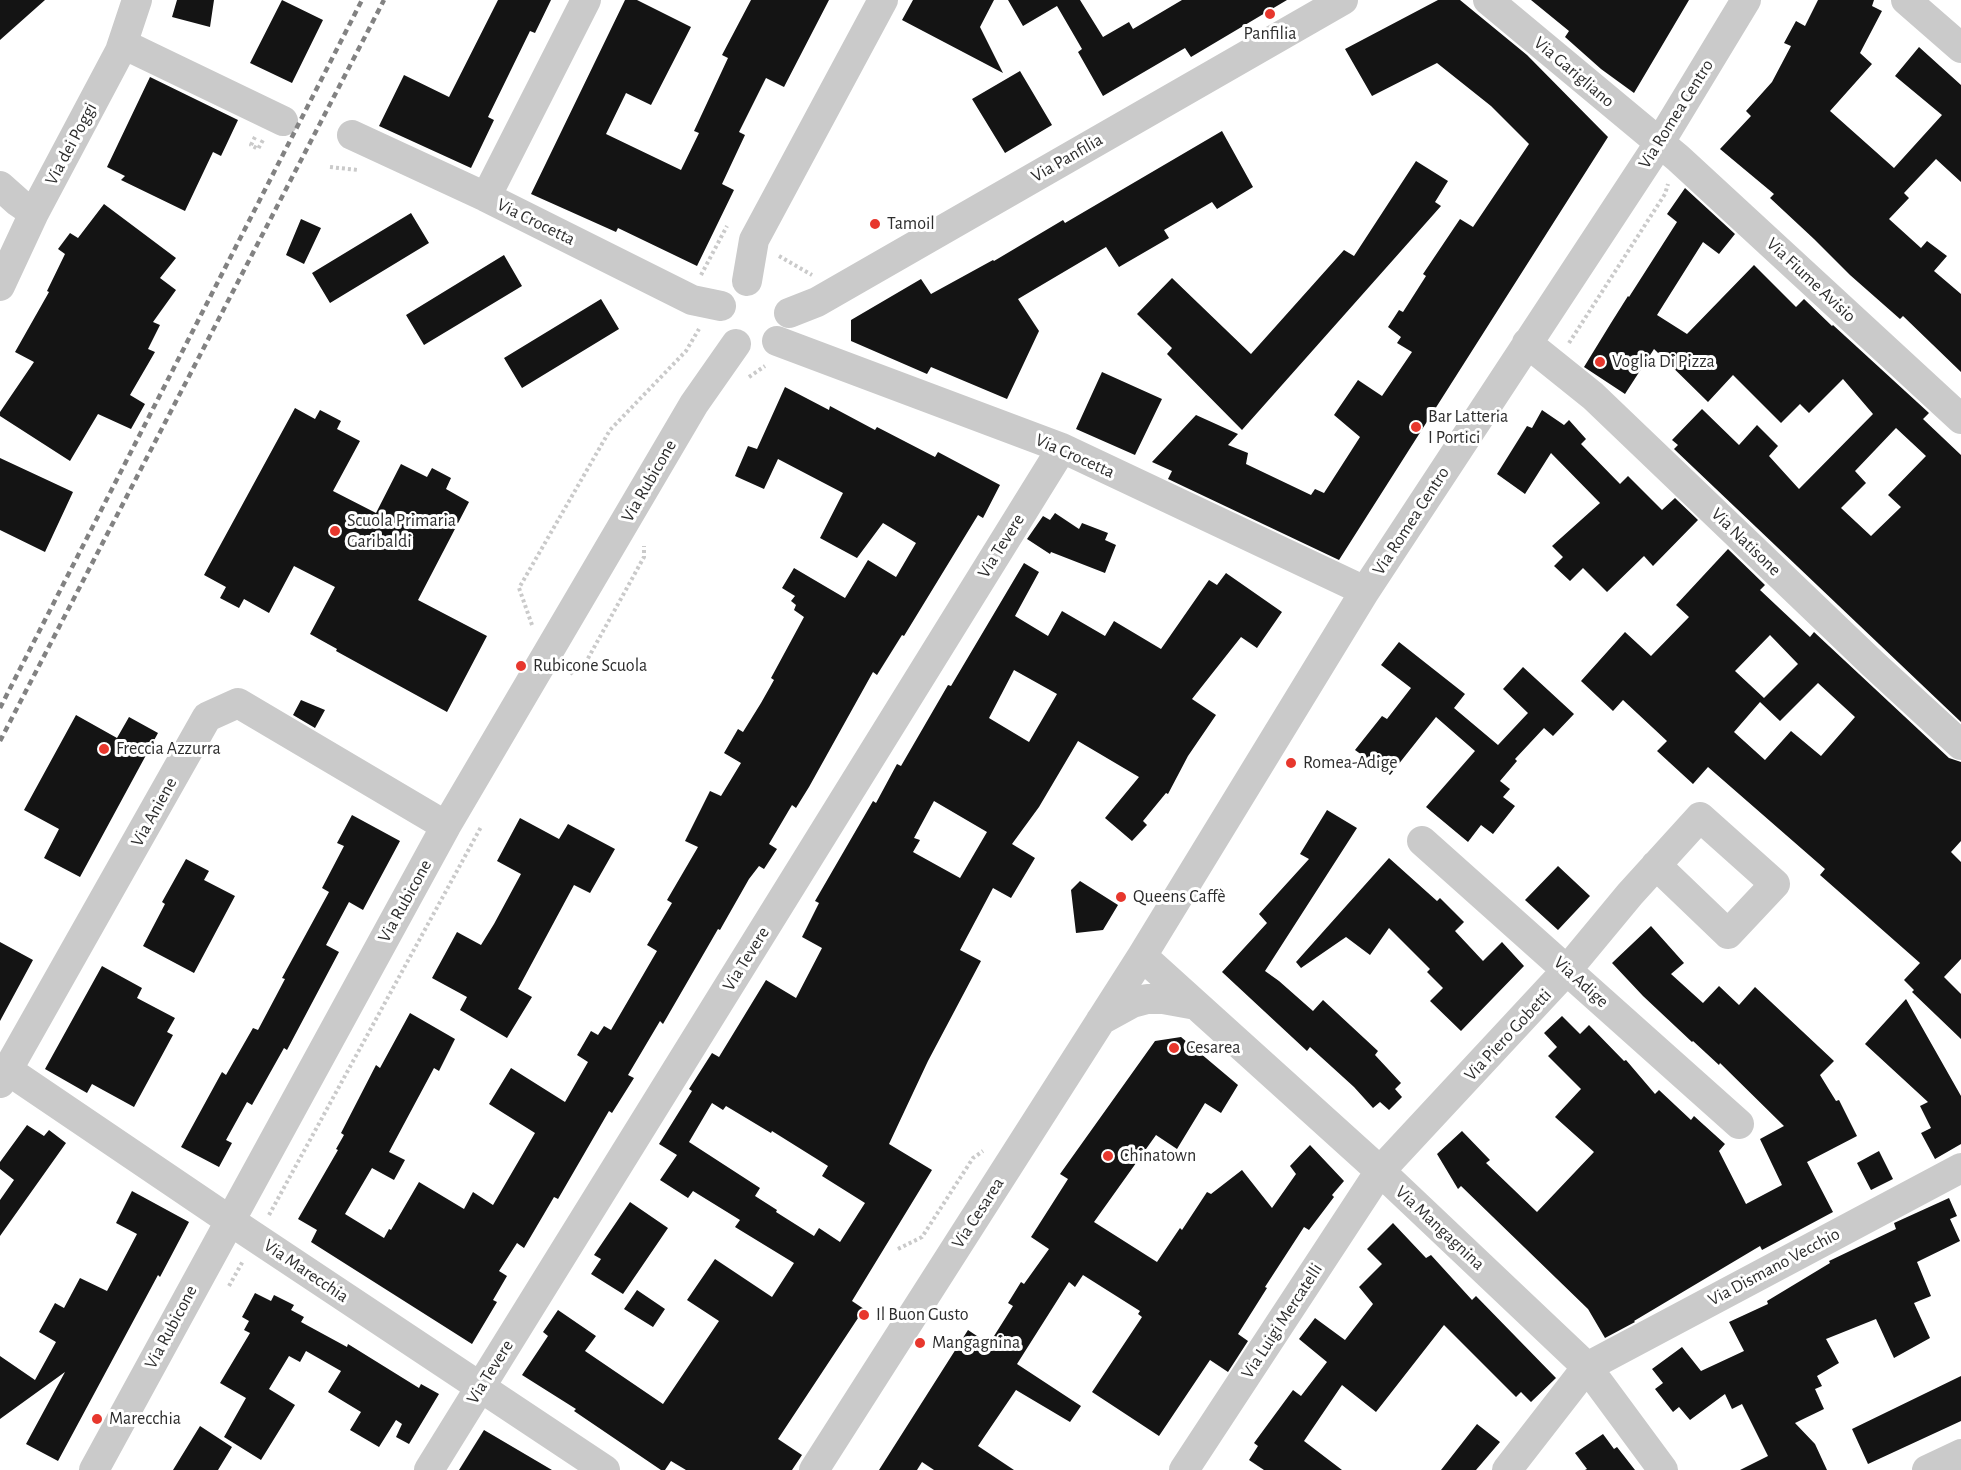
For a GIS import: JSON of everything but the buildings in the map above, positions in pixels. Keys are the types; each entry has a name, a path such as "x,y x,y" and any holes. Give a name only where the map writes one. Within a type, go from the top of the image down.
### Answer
{"street":[{"name":"Via dei Poggi","path":"0,286 34,213 123,44 137,0"},
{"path":"486,197 586,0"},
{"path":"772,292 730,289 721,306 720,316 722,327 736,344 746,348 767,347 777,341 788,323 772,292 754,240 884,0"},
{"name":"Via Panfilia","path":"772,292 817,302 1343,0"},
{"name":"Via Garigliano","path":"1488,0 1659,142"},
{"name":"Via Romea Centro","path":"1142,956 1365,591 1659,142 1746,0"},
{"path":"1906,0 1961,48"},
{"path":"123,44 283,121"},
{"name":"Via Crocetta","path":"352,135 486,197 692,300 721,306"},
{"name":"Via Fiume Avisio","path":"1659,142 1961,419"},
{"path":"0,186 34,213"},
{"name":"Via Crocetta","path":"777,341 1062,448 1365,591"},
{"name":"Via Natisone","path":"1527,343 1593,396 1961,745"},
{"name":"Via Rubicone","path":"94,1470 446,826 693,405 736,344"},
{"name":"Via Tevere","path":"429,1470 1062,448"},
{"name":"Via Aniene","path":"4,1077 207,717 238,703 446,826"},
{"name":"Via Adige","path":"1422,841 1739,1124"},
{"name":"Via Piero Gobetti","path":"1380,1171 1567,970 1656,865"},
{"name":"Via Cesarea","path":"814,1470 1142,956"},
{"name":"Via Mangagnina","path":"1142,956 1380,1171 1587,1366 1663,1470"},
{"path":"1101,1020 1132,1003 1147,999 1163,999 1196,1005"},
{"name":"Via Marecchia","path":"4,1077 229,1220 605,1470"},
{"name":"Via Dismano Vecchio","path":"1587,1366 1961,1168"},
{"name":"Via Luigi Mercatelli","path":"1184,1470 1380,1171"},
{"path":"1507,1470 1587,1366"},
{"path":"1927,1470 1961,1454"}],"path":[{"path":"561,679 586,662 644,558 643,539"},
{"path":"228,1288 482,825"}],"railway":[{"path":"0,708 362,0"},
{"path":"0,741 384,0"}],"place":[{"name":"Panfilia","path":"1270,14"},
{"name":"Tamoil","path":"875,224"},
{"name":"Voglia Di Pizza","path":"1600,362"},
{"name":"Bar Latteria I Portici","path":"1416,427"},
{"name":"Scuola Primaria Garibaldi","path":"335,531"},
{"name":"Rubicone Scuola","path":"521,666"},
{"name":"Freccia Azzurra","path":"104,749"},
{"name":"Romea-Adige","path":"1291,763"},
{"name":"Queens Caffè","path":"1121,897"},
{"name":"Cesarea","path":"1174,1048"},
{"name":"Chinatown","path":"1108,1156"},
{"name":"Il Buon Gusto","path":"864,1315"},
{"name":"Mangagnina","path":"920,1343"},
{"name":"Marecchia","path":"97,1419"}]}
